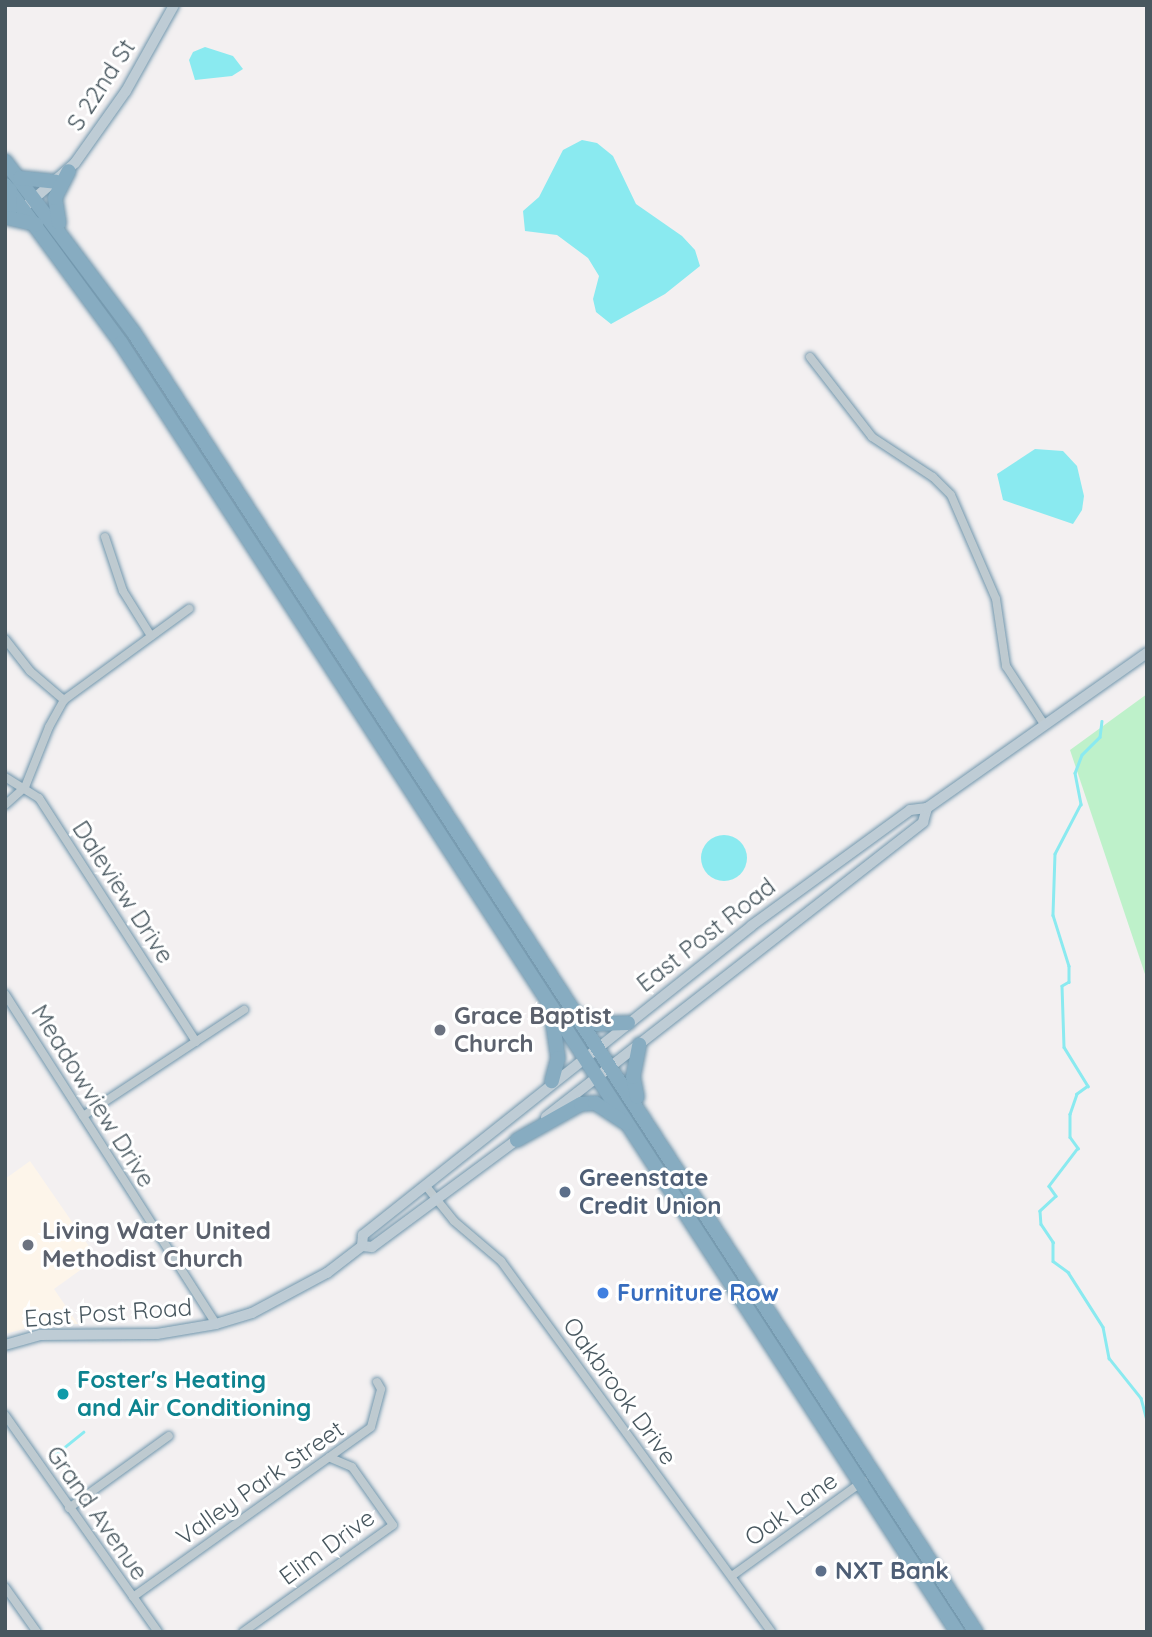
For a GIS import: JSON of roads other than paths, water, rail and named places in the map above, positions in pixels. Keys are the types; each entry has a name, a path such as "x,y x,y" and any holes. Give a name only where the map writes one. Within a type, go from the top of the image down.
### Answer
{"highway":[{"path":"5,161 61,230 134,333 639,1105 976,1632"},
{"path":"61,230 55,198 69,171"},
{"path":"19,178 56,182"},
{"path":"7,187 37,224 115,333 635,1130 957,1632"},
{"path":"7,187 7,219 37,224"},
{"path":"549,1001 558,1043 558,1069 552,1081"},
{"path":"578,1012 591,1022 628,1023"},
{"path":"639,1045 633,1077 639,1105"},
{"path":"517,1140 581,1104 594,1103 635,1130"}],"main road":[{"name":"S 22nd St","path":"7,219 69,171 126,91 174,5"},
{"name":"East Post Road","path":"362,1246 363,1235 552,1081 830,867 910,810 927,808 1147,653"},
{"name":"East Post Road","path":"5,1345 40,1335 156,1334 216,1324 290,1295 362,1246 372,1247 517,1140 923,822 927,808"}],"street":[{"path":"810,357 872,437 933,477 951,495 996,599 1006,666 1044,724"},
{"path":"105,537 123,591 151,636"},
{"path":"5,805 26,787 49,727 65,700 189,609"},
{"path":"5,639 30,671 65,700"},
{"name":"Daleview Drive","path":"5,777 26,787 39,798 196,1042"},
{"name":"Meadowview Drive","path":"5,994 216,1324"},
{"path":"83,1116 244,1010"},
{"name":"Oakbrook Drive","path":"425,1185 436,1200 501,1261 772,1632"},
{"name":"Valley Park Street","path":"133,1597 371,1427 381,1389 377,1382"},
{"name":"Grand Avenue","path":"5,1415 158,1632"},
{"path":"69,1508 169,1436"},
{"name":"Elim Drive","path":"243,1632 393,1525 352,1467 329,1457"},
{"name":"Oak Lane","path":"732,1576 874,1474"},
{"path":"5,1587 37,1632"}],"water":[{"path":"205,47 233,56 243,69 232,76 195,80 189,60 193,52"},
{"path":"582,140 597,143 613,156 636,204 682,236 695,250 700,266 665,294 611,324 596,312 593,299 599,276 588,258 557,235 525,231 523,211 539,197 563,150"},
{"path":"1035,449 1063,451 1077,466 1084,496 1082,510 1073,524 1003,500 997,474"},
{"path":"724,835 740,842 747,858 740,874 724,881 708,874 701,858 708,842"}],"waterway":[{"path":"1102,721 1100,737 1082,755 1075,773 1081,804 1055,854 1053,915 1069,966 1069,982 1062,986 1064,1047 1088,1086 1077,1094 1070,1114 1070,1137 1078,1148 1049,1186 1056,1196 1040,1211 1041,1224 1053,1242 1053,1261 1068,1272 1103,1327 1109,1358 1141,1398 1147,1421"},
{"path":"77,1482 56,1454 83,1432"}],"place":[{"name":"Grace Baptist Church","path":"440,1030"},
{"name":"Greenstate Credit Union","path":"565,1192"},
{"name":"Living Water United Methodist Church","path":"28,1245"},
{"name":"Furniture Row","path":"603,1293"},
{"name":"Foster's Heating and Air Conditioning","path":"63,1394"},
{"name":"NXT Bank","path":"821,1571"}]}
